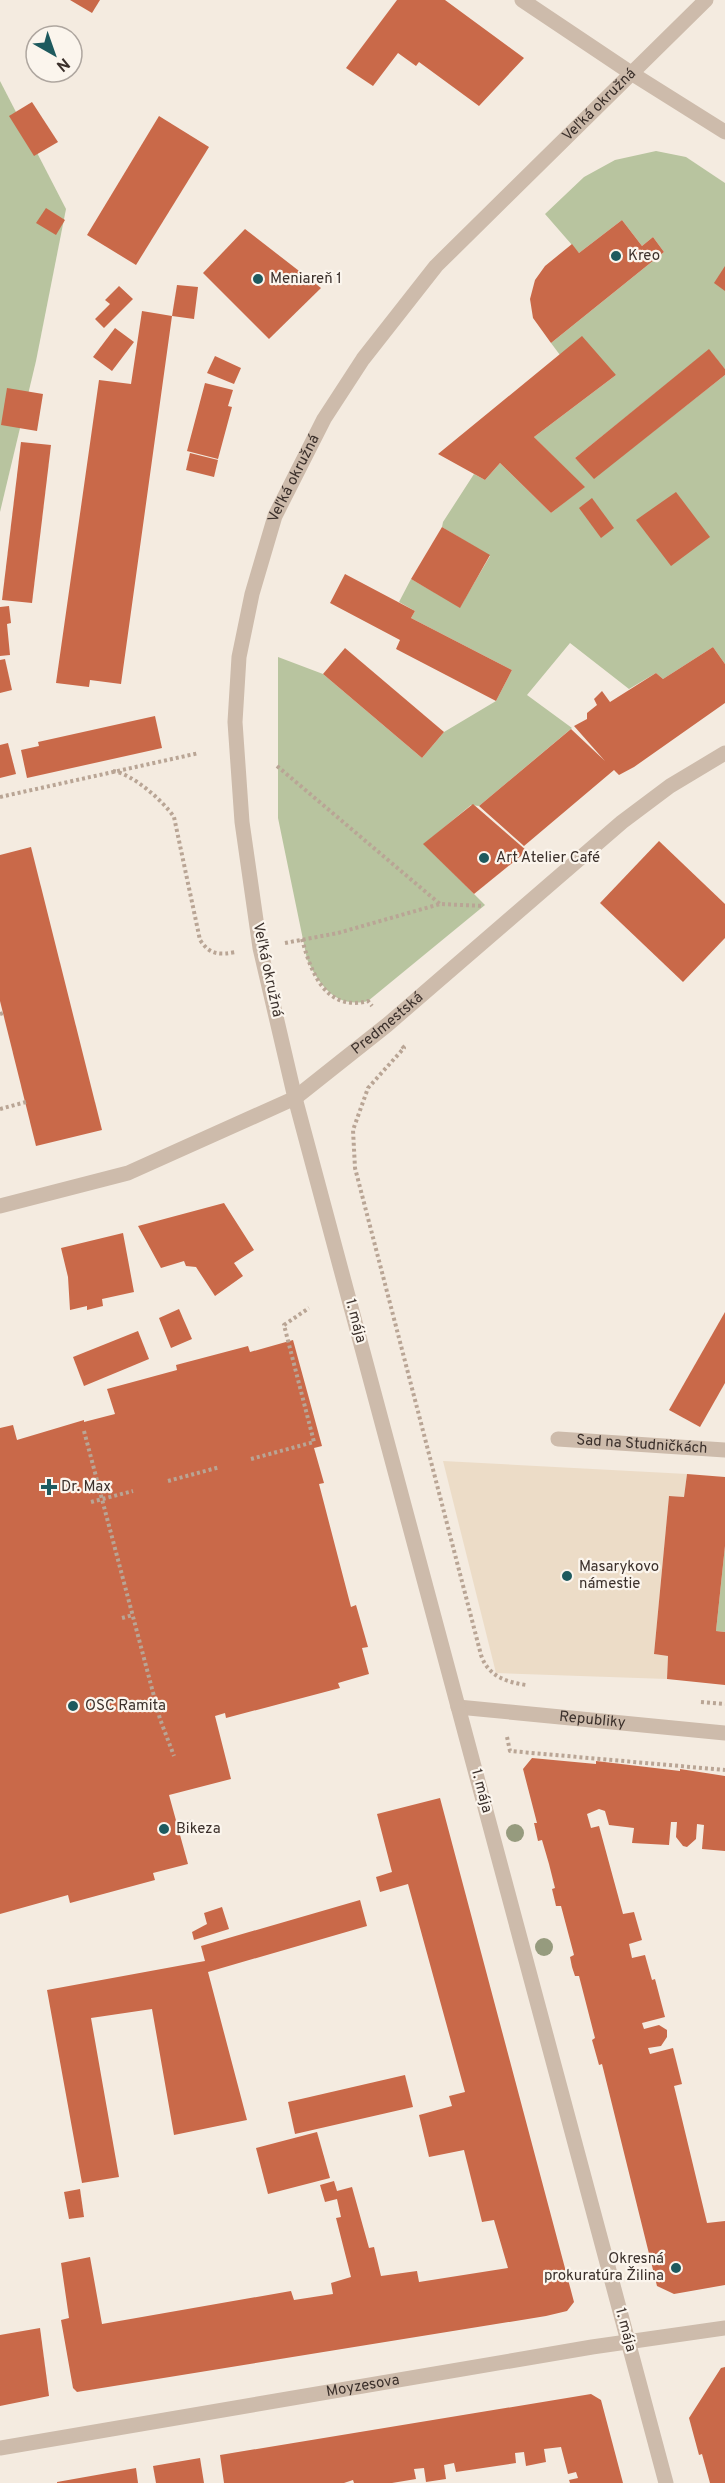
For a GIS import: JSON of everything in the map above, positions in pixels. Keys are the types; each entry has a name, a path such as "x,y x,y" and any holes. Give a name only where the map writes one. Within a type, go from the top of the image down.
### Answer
{"street":[{"path":"522,0 725,132"},
{"name":"Veľká okružná","path":"295,1098 260,948 242,822 235,722 239,657 245,626 275,516 324,419 363,359 436,266 706,0"},
{"name":"Predmestská","path":"0,1206 128,1173 295,1098 387,1025 622,822 670,786 725,753"},
{"name":"1. mája","path":"295,1098 666,2483"},
{"name":"Sad na Studničkách","path":"558,1439 725,1450"},
{"name":"Republiky","path":"458,1707 725,1733"},
{"name":"Moyzesova","path":"0,2448 628,2342 725,2328"}],"path":[{"path":"0,798 199,753"},
{"path":"277,766 440,904"},
{"path":"113,771 125,774 132,779 163,804 174,817 200,940 212,953 225,954"},
{"path":"296,940 338,933 440,904 484,906"},
{"path":"302,939 307,959 316,978 329,994 345,1002 358,1004 369,1001"},
{"path":"404,1048 368,1088 353,1130 355,1168 481,1655 486,1666 494,1675 495,1682"},
{"path":"0,1109 26,1102"},
{"path":"251,1459 314,1442 284,1325 309,1308"},
{"path":"84,1431 160,1719 174,1756"},
{"path":"168,1481 220,1467"},
{"path":"91,1502 133,1491"},
{"path":"122,1618 133,1615"},
{"path":"508,1742 510,1751 725,1770"},
{"path":"177,1826 194,1821"}],"green space":[{"path":"0,81 66,209 36,361 0,512"},
{"path":"656,151 686,157 725,183 725,369 709,350 575,458 594,478 725,375 725,664 713,647 663,679 656,673 629,689 570,643 527,695 572,728 479,806 471,805 424,844 485,905 368,1001 357,1003 338,998 323,986 307,959 278,818 278,657 323,674 422,758 444,732 496,701 512,670 411,618 415,611 399,602 411,579 460,607 490,556 442,527 474,474 485,480 500,463 551,513 584,487 534,437 616,375 560,355 551,343 664,252 653,237 642,246 622,220 579,253 545,214 584,177 615,160"},
{"path":"725,1546 725,1632 716,1631"}],"shaded area":[{"name":"Masarykovo námestie","path":"443,1461 687,1474 684,1497 669,1496 654,1654 668,1656 667,1679 496,1673"}],"building":[{"path":"70,0 100,0 92,13"},
{"path":"397,0 445,0 524,58 479,106 419,62 416,66 398,53 373,86 346,68"},
{"path":"32,102 58,142 34,156 9,116"},
{"path":"159,116 209,147 136,265 87,235"},
{"path":"46,208 65,220 56,235 36,223"},
{"path":"622,220 642,246 653,237 664,252 551,343 533,318 530,299 535,280 545,266 572,244 579,253"},
{"name":"Meniareň 1","path":"245,229 321,288 269,339 203,273"},
{"path":"725,266 725,291 714,283"},
{"path":"177,285 198,287 194,319 172,316"},
{"path":"119,286 133,299 104,328 95,319 110,304 105,300"},
{"path":"142,311 172,316 121,684 90,680 89,687 56,683 99,380 131,384"},
{"path":"115,328 134,342 112,371 93,357"},
{"path":"582,336 616,375 534,437 585,487 551,513 500,463 485,480 438,454"},
{"path":"709,349 725,369 725,375 594,479 575,458"},
{"path":"215,356 241,368 234,384 207,373"},
{"path":"205,383 233,390 228,406 232,407 218,459 187,451"},
{"path":"7,388 43,394 37,431 1,425"},
{"path":"21,442 51,445 32,603 2,600"},
{"path":"190,453 218,460 214,477 186,470"},
{"path":"676,492 710,537 671,566 636,520"},
{"path":"592,498 614,528 601,538 579,508"},
{"path":"442,527 490,555 460,608 411,579"},
{"path":"345,574 415,611 411,618 512,670 496,701 396,649 400,640 330,603"},
{"path":"9,606 11,623 7,624 10,655 0,656 0,607"},
{"path":"713,647 725,664 725,703 634,767 619,775 614,770 524,846 479,806 571,729 605,761 574,726 587,719 587,713 597,705 594,699 602,691 610,702 656,673 663,679"},
{"path":"345,648 444,732 422,758 323,674"},
{"path":"5,659 12,690 0,693 0,660"},
{"path":"155,716 162,748 27,778 21,750 39,746 38,742"},
{"path":"8,743 16,774 0,778 0,745"},
{"path":"473,804 527,851 474,894 423,844"},
{"path":"659,841 725,904 725,938 683,982 600,903"},
{"path":"31,847 102,1130 36,1146 0,1001 0,855"},
{"path":"224,1203 254,1250 234,1263 243,1276 215,1296 196,1267 186,1266 184,1261 161,1268 138,1226"},
{"path":"123,1233 134,1292 102,1299 103,1306 87,1310 87,1306 70,1310 68,1277 61,1248"},
{"path":"179,1309 192,1339 171,1348 159,1318"},
{"path":"725,1312 725,1383 700,1427 669,1410"},
{"path":"138,1331 149,1359 84,1386 73,1357"},
{"path":"293,1340 322,1446 314,1448 324,1483 319,1484 351,1607 356,1605 368,1647 362,1648 369,1674 338,1683 340,1688 226,1718 225,1713 215,1716 231,1779 169,1795 188,1864 153,1873 155,1880 70,1903 68,1895 0,1914 0,1428 13,1425 17,1440 84,1420 84,1422 115,1414 107,1389 177,1370 176,1365 248,1346 250,1352"},
{"path":"687,1474 725,1477 725,1546 716,1631 725,1632 725,1685 667,1679 668,1656 654,1654 669,1496 684,1497"},
{"path":"532,1758 596,1764 596,1761 725,1776 725,1851 702,1849 704,1825 697,1824 696,1839 687,1847 683,1846 676,1837 677,1822 671,1822 669,1845 632,1843 634,1828 609,1825 605,1811 599,1809 587,1814 591,1828 599,1826 623,1914 634,1912 642,1940 629,1944 632,1958 645,1955 652,1980 655,1979 665,2017 642,2023 644,2029 659,2025 667,2030 667,2037 661,2046 648,2048 650,2054 673,2048 682,2084 674,2086 707,2223 725,2221 725,2285 674,2294 657,2286 602,2064 599,2065 592,2040 595,2038 579,1976 575,1976 572,1967 570,1957 574,1955 561,1906 556,1906 552,1889 555,1888 549,1864 542,1840 538,1841 534,1823 537,1823 523,1769"},
{"path":"440,1798 574,2302 567,2311 546,2316 77,2392 73,2388 61,2320 69,2318 61,2263 90,2257 102,2324 291,2291 294,2300 333,2294 331,2283 351,2277 336,2218 341,2217 337,2199 325,2202 320,2185 334,2181 337,2191 352,2187 369,2248 374,2247 381,2276 417,2271 419,2282 508,2268 494,2220 482,2222 464,2150 429,2157 419,2115 452,2106 449,2096 465,2092 408,1884 380,1892 376,1877 392,1872 377,1814"},
{"path":"360,1900 367,1926 208,1972 247,2120 174,2135 152,2009 91,2018 119,2177 82,2183 47,1990 205,1961 201,1946"},
{"path":"222,1907 229,1929 194,1940 192,1932 207,1924 204,1913"},
{"path":"405,2075 413,2107 295,2134 288,2102"},
{"path":"317,2132 330,2178 268,2194 256,2148"},
{"path":"80,2189 84,2217 69,2219 64,2192"},
{"path":"40,2328 49,2396 0,2406 0,2335"},
{"path":"725,2367 725,2483 710,2483 702,2454 699,2455 689,2418 721,2368"},
{"path":"591,2394 601,2400 623,2483 570,2483 569,2480 578,2478 576,2472 568,2474 561,2447 544,2449 546,2462 526,2466 524,2452 515,2453 516,2463 456,2472 454,2463 444,2465 446,2479 426,2482 424,2468 414,2469 416,2479 392,2483 354,2483 353,2480 344,2483 224,2483 220,2455"},
{"path":"200,2458 204,2483 156,2483 153,2466"},
{"path":"136,2468 138,2483 57,2483 57,2482"}],"place":[{"name":"Kreo","path":"616,256"},
{"name":"Meniareň 1","path":"258,279"},
{"name":"Art Atelier Café","path":"484,858"},
{"name":"Dr. Max","path":"49,1487"},
{"name":"Masarykovo námestie","path":"567,1576"},
{"name":"OSC Ramita","path":"73,1706"},
{"name":"Bikeza","path":"164,1829"},
{"name":"Okresná prokuratúra Žilina","path":"676,2268"}]}
